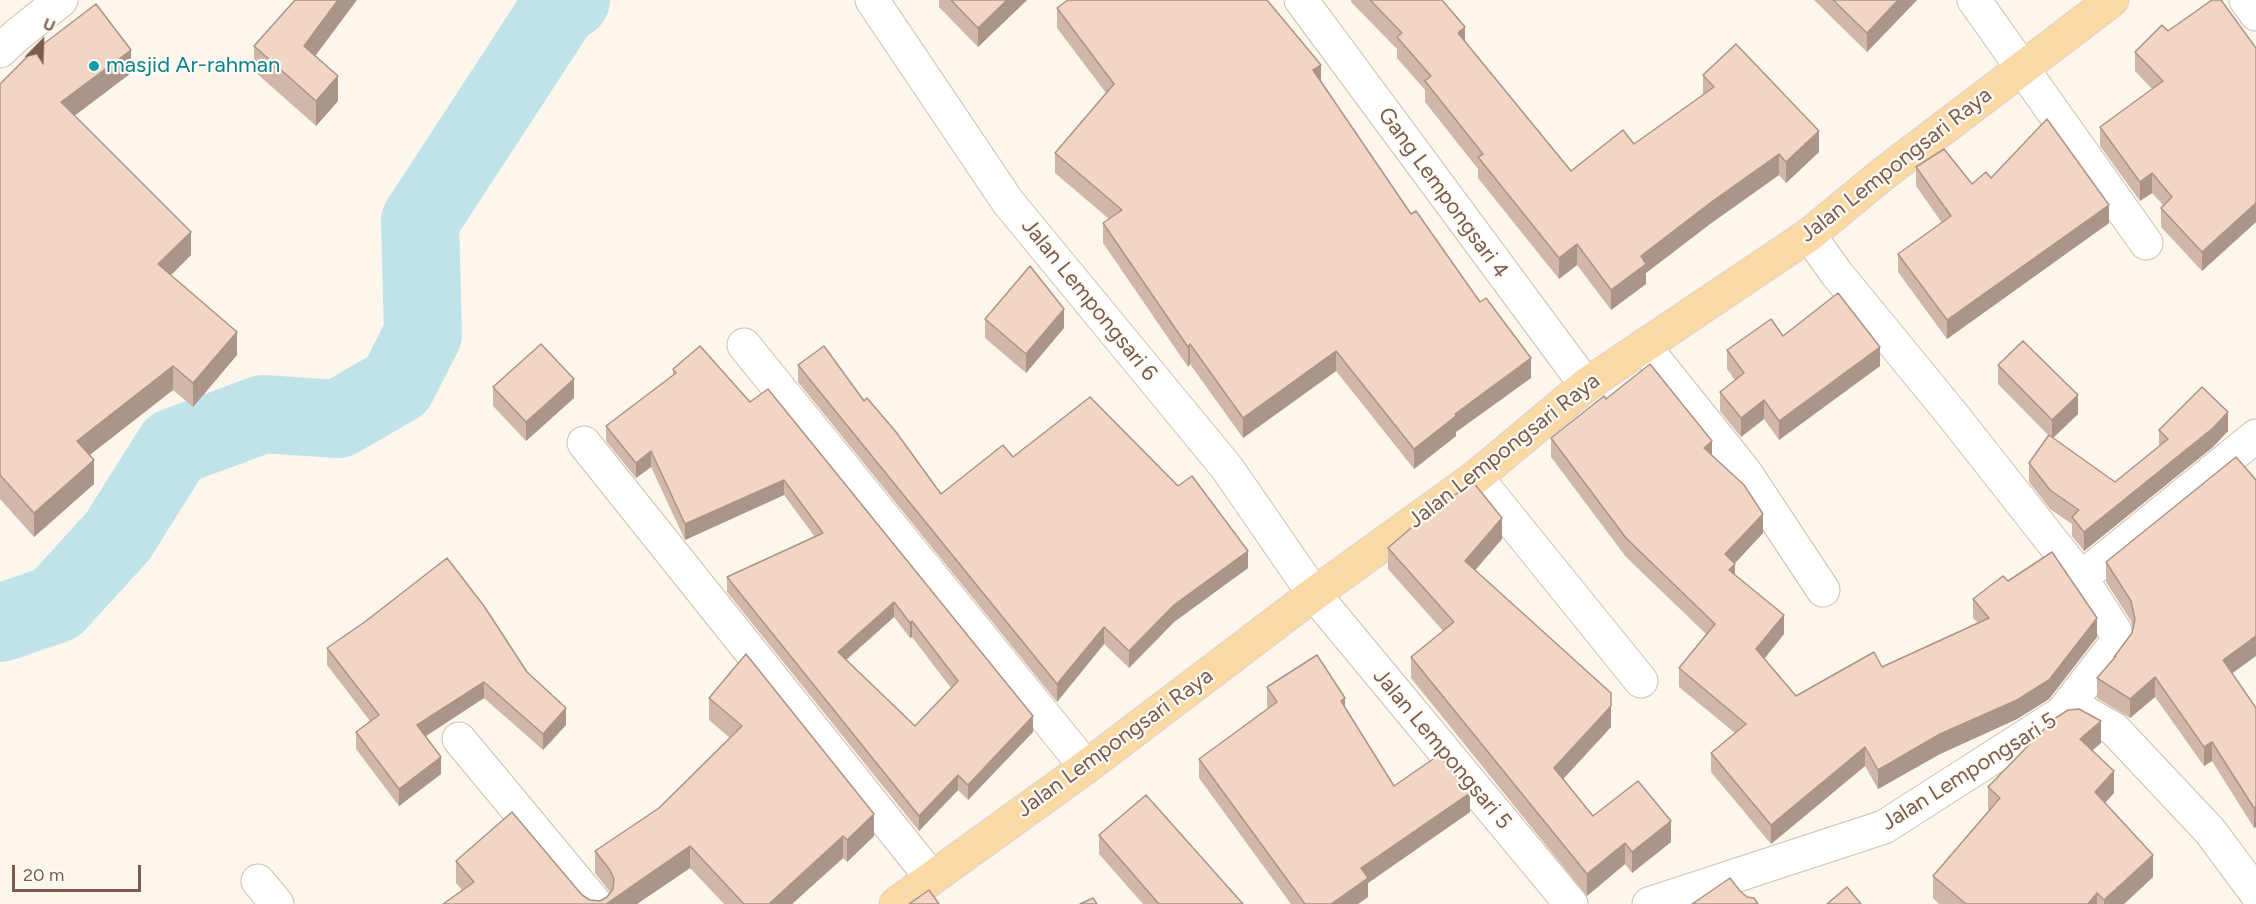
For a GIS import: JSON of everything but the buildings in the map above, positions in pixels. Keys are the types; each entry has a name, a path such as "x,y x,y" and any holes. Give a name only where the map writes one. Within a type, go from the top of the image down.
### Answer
{"main road":[{"name":"Jalan Lempongsari Raya","path":"896,904 1086,767 1314,594 1476,477 1586,385 1809,235 1883,174 2112,0"}],"street":[{"path":"6,35 61,0"},
{"name":"Jalan Lempongsari 6","path":"872,0 1008,202 1227,468 1314,594"},
{"name":"Gang Lempongsari 4","path":"1300,0 1586,385"},
{"path":"1974,0 2146,243"},
{"path":"2246,0 2256,14"},
{"path":"1809,235 1837,274 2081,578 2115,631 2117,642 2062,713"},
{"path":"744,345 1086,767"},
{"path":"1644,346 1745,472 1823,590"},
{"path":"2081,578 2256,436"},
{"path":"584,443 931,877"},
{"path":"1476,477 1641,681"},
{"name":"Jalan Lempongsari 5","path":"1314,594 1571,904"},
{"name":"Jalan Lempongsari 5","path":"1650,904 1884,827 2062,713 2084,712 2114,729 2210,831 2256,893"},
{"path":"459,740 596,904"},
{"path":"1734,875 1755,904"}],"waterway":[{"path":"0,623 56,604 118,536 174,447 263,414 338,419 397,385 423,334 420,221 563,2 571,0"}],"place":[{"name":"masjid Ar-rahman","path":"94,66"}]}
